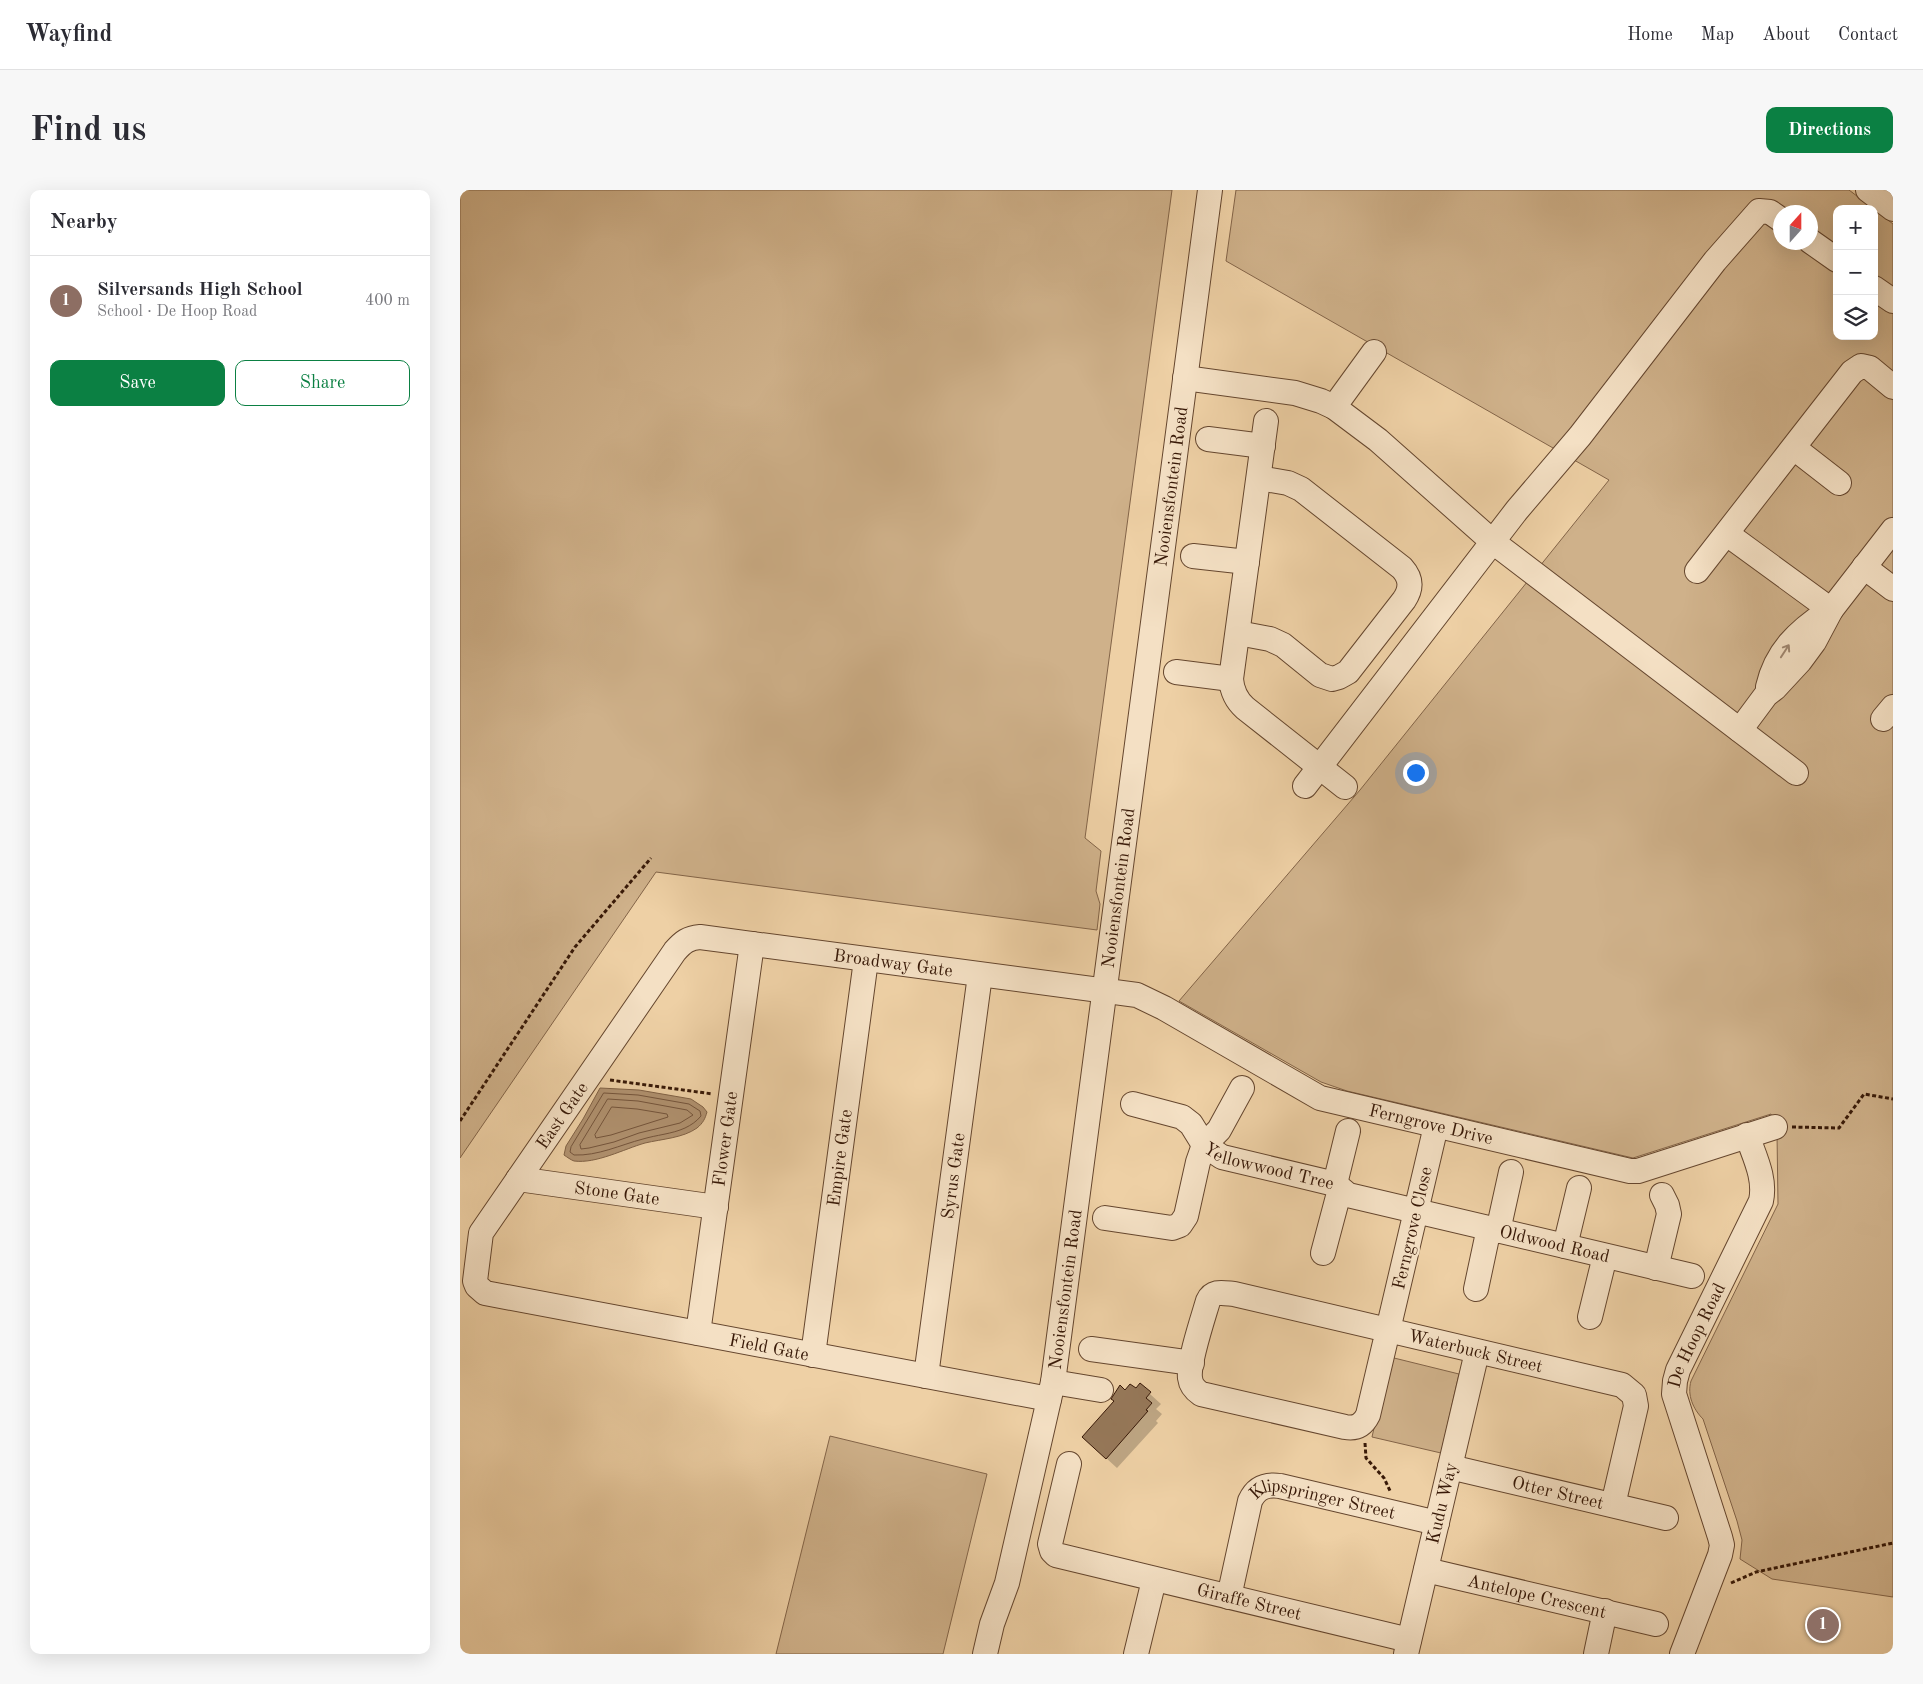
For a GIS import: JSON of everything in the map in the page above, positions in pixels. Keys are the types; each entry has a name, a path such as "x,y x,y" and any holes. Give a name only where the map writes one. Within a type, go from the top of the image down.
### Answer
{"street":[{"name":"Nooiensfontein Road","path":"985,1654 992,1624 1007,1583 1051,1391 1210,190"},
{"path":"1868,190 1893,209"},
{"path":"1312,777 1517,510 1580,436 1716,262 1759,211 1773,214"},
{"path":"1818,247 1833,257"},
{"path":"1878,291 1893,301"},
{"path":"1334,407 1374,352"},
{"path":"1697,571 1852,372 1861,366 1870,368 1893,387"},
{"path":"1185,378 1294,393 1315,398 1334,407 1378,440 1493,542 1796,773"},
{"path":"1266,421 1231,679 1232,687 1239,702 1312,777 1344,787"},
{"path":"1208,439 1263,446"},
{"path":"1794,448 1839,483"},
{"path":"1238,633 1270,639 1283,645 1320,675 1332,679 1339,677 1351,668 1404,600 1409,590 1408,578 1402,568 1301,489 1288,483 1259,478"},
{"path":"1740,730 1766,695 1800,661 1814,642 1831,610 1893,530"},
{"path":"1727,534 1831,610"},
{"path":"1193,556 1247,562"},
{"path":"1864,567 1893,588"},
{"path":"1176,672 1231,679"},
{"name":"Broadway Gate","path":"683,942 700,937 1104,990"},
{"name":"East Gate","path":"490,1294 481,1291 475,1281 481,1232 683,942"},
{"name":"Flower Gate","path":"698,1334 752,944"},
{"name":"Empire Gate","path":"813,1355 866,960"},
{"name":"Syrus Gate","path":"926,1376 980,975"},
{"name":"Ferngrove Drive","path":"1104,990 1137,995 1153,1002 1315,1096 1630,1171 1638,1171 1774,1127"},
{"path":"1105,1218 1172,1228 1180,1225 1186,1216 1198,1162 1204,1146 1219,1130 1242,1088"},
{"name":"Yellowwood Tree","path":"1133,1104 1182,1117 1191,1124 1204,1146 1222,1157 1338,1187 1348,1195 1416,1212"},
{"name":"Ferngrove Close","path":"1360,1425 1368,1415 1436,1126"},
{"path":"1323,1253 1348,1131"},
{"name":"De Hoop Road","path":"1682,1654 1720,1555 1722,1545 1674,1394 1674,1388 1678,1370 1761,1200 1763,1192 1762,1176 1746,1135"},
{"path":"1476,1289 1511,1172"},
{"name":"Stone Gate","path":"518,1179 716,1207"},
{"path":"1565,1246 1579,1188"},
{"path":"1656,1268 1669,1214 1662,1195"},
{"name":"Oldwood Road","path":"1416,1212 1692,1276"},
{"path":"1590,1317 1605,1256"},
{"name":"Waterbuck Street","path":"1192,1363 1208,1301 1212,1294 1216,1292 1234,1294 1622,1386 1632,1392 1636,1401 1636,1411 1613,1505"},
{"name":"Field Gate","path":"490,1294 926,1376 1051,1391 1101,1390"},
{"path":"1091,1349 1192,1363 1190,1380 1194,1388 1201,1394 1346,1428 1360,1425"},
{"name":"Kudu Way","path":"1408,1647 1478,1352"},
{"name":"Giraffe Street","path":"1069,1464 1051,1541 1051,1548 1054,1554 1059,1557 1229,1597 1408,1647"},
{"name":"Otter Street","path":"1450,1467 1666,1518"},
{"name":"Klipspringer Street","path":"1229,1597 1250,1501 1256,1491 1261,1488 1280,1486 1436,1524"},
{"name":"Antelope Crescent","path":"1426,1570 1605,1611 1596,1654"},
{"path":"1136,1654 1154,1580"},
{"name":"Nooiensfontein Road","path":"997,1654 1006,1604 1007,1583"},
{"path":"1605,1611 1656,1624"}],"path":[{"path":"460,1121 575,947 650,858"},
{"path":"588,1077 731,1097"},
{"path":"1774,1127 1839,1128 1864,1094 1893,1099"},
{"path":"1360,1425 1366,1458 1388,1485 1394,1505 1394,1513"},
{"path":"1728,1584 1756,1572 1893,1543"}],"shaded area":[{"path":"460,190 1172,190 1085,838 1101,851 1096,891 1100,904 1097,930 656,872 460,1158"},
{"path":"1236,190 1849,190 1869,205 1833,205 1833,340 1878,340 1878,212 1893,224 1893,1597 1772,1579 1740,1559 1742,1540 1737,1521 1703,1419 1696,1411 1690,1397 1691,1381 1778,1204 1777,1134 1771,1114 1633,1158 1347,1091 1321,1082 1179,1001 1360,790 1609,480 1226,261"},
{"path":"1390,1357 1459,1374 1441,1453 1372,1437"},
{"path":"830,1436 987,1474 943,1654 776,1654"}],"water":[{"path":"600,1088 639,1090 691,1099 707,1112 704,1121 699,1126 685,1134 645,1143 601,1158 574,1161 564,1155 566,1146"}],"building":[{"path":"1140,1383 1151,1392 1146,1398 1152,1403 1146,1410 1148,1411 1106,1459 1082,1437 1114,1401 1111,1399 1120,1385 1125,1390 1130,1384 1136,1388"}],"place":[{"name":"Silversands High School","path":"1823,1625"}]}
